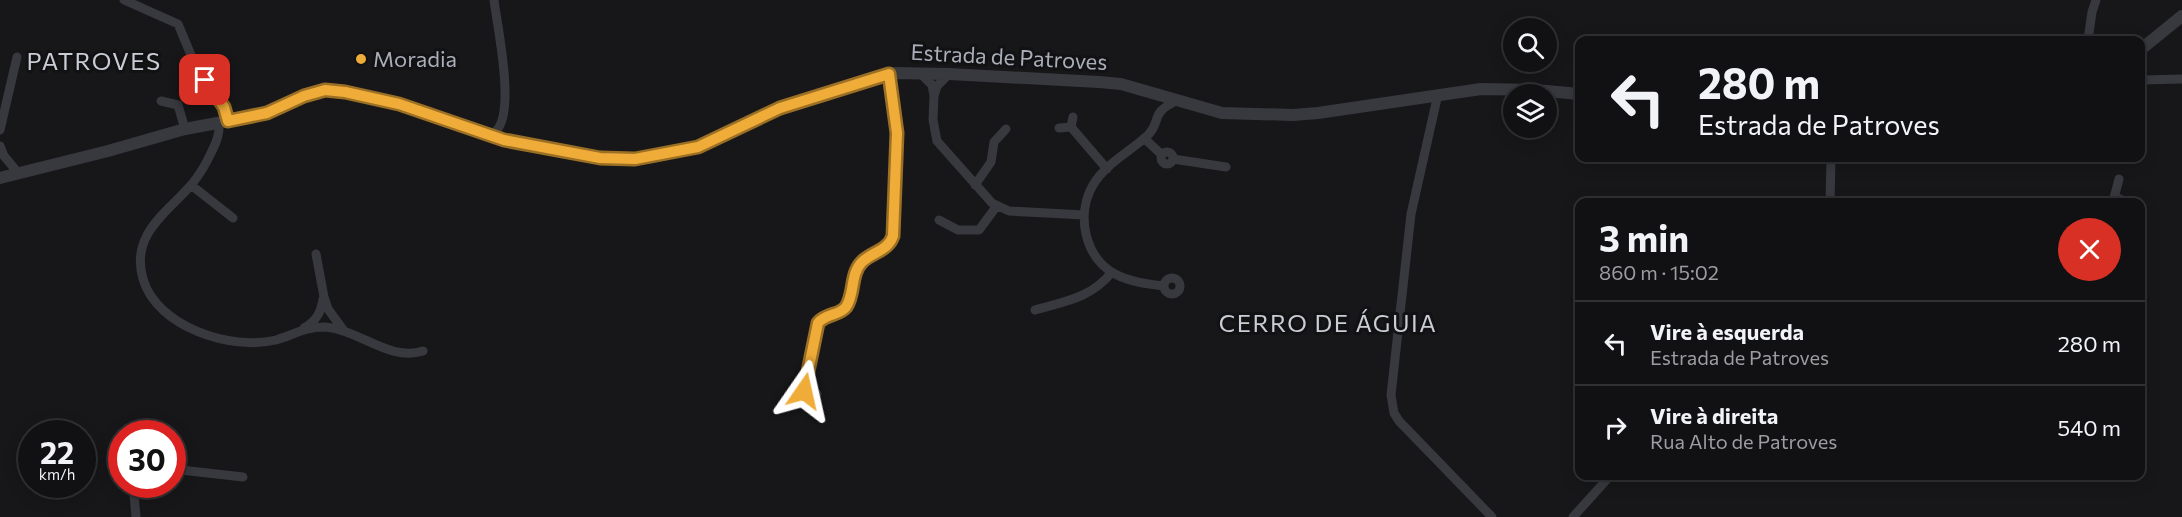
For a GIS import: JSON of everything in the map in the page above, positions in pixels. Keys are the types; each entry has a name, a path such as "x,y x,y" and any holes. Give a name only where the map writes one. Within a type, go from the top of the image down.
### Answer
{"street":[{"path":"124,0 178,24 195,67 224,107 223,122 203,168 191,185 151,226 145,237 140,264 150,295 173,318 203,335 241,342 276,340 312,324 321,311 324,297"},
{"path":"487,135 496,131 500,124 504,105 505,72 502,39 494,0"},
{"path":"2089,36 2096,0"},
{"path":"2145,46 2182,16"},
{"path":"0,130 17,57"},
{"path":"920,73 932,85 933,120 937,141 996,207 1009,211 1084,215"},
{"name":"Estrada de Patroves","path":"0,178 184,129 267,113 304,96 325,90 399,104 504,140 600,158 635,159 698,147 780,108 889,74 920,73 1099,81 1121,84 1222,113 1293,116 1480,89 1575,94"},
{"path":"817,394 804,391 818,323 827,315 845,309 856,271 861,263 882,250 893,236 897,133 889,74"},
{"path":"934,96 937,86 949,74"},
{"path":"2145,80 2182,79"},
{"path":"1150,92 1158,112"},
{"path":"1438,94 1411,214 1391,395 1392,405 1399,421 1492,517"},
{"path":"161,101 178,105 184,129"},
{"path":"1164,286 1139,282 1112,272 1099,261 1092,250 1084,225 1084,215 1094,183 1150,133 1158,112 1163,107 1176,101"},
{"path":"1059,128 1072,122 1107,169"},
{"path":"500,124 504,140"},
{"path":"975,185 991,162 994,142 1006,129"},
{"path":"1144,138 1162,155 1161,160 1164,164 1170,164 1173,159 1226,167"},
{"path":"0,146 4,156 19,174"},
{"path":"1830,198 1831,162"},
{"path":"2114,198 2119,179"},
{"path":"191,185 232,218"},
{"path":"939,220 958,230 979,231 996,207"},
{"path":"316,254 328,309 344,331"},
{"path":"1035,310 1068,301 1095,290 1112,272"},
{"path":"302,329 325,327 344,331 394,352 412,354 423,351"},
{"path":"186,471 243,477"},
{"path":"1573,517 1606,480"},
{"path":"134,498 136,517"}],"place":[{"name":"Moradia","path":"361,59"}],"district":[{"name":"PATROVES","path":"94,62"},
{"name":"CERRO DE ÁGUIA","path":"1328,324"}],"route":[{"path":"205,80 224,107 228,121 267,113 304,96 325,90 399,104 504,140 560,152 619,160 675,153 698,147 780,108 889,74 897,133 893,236 882,250 861,263 853,279 845,309 827,315 818,323 804,391"}]}
